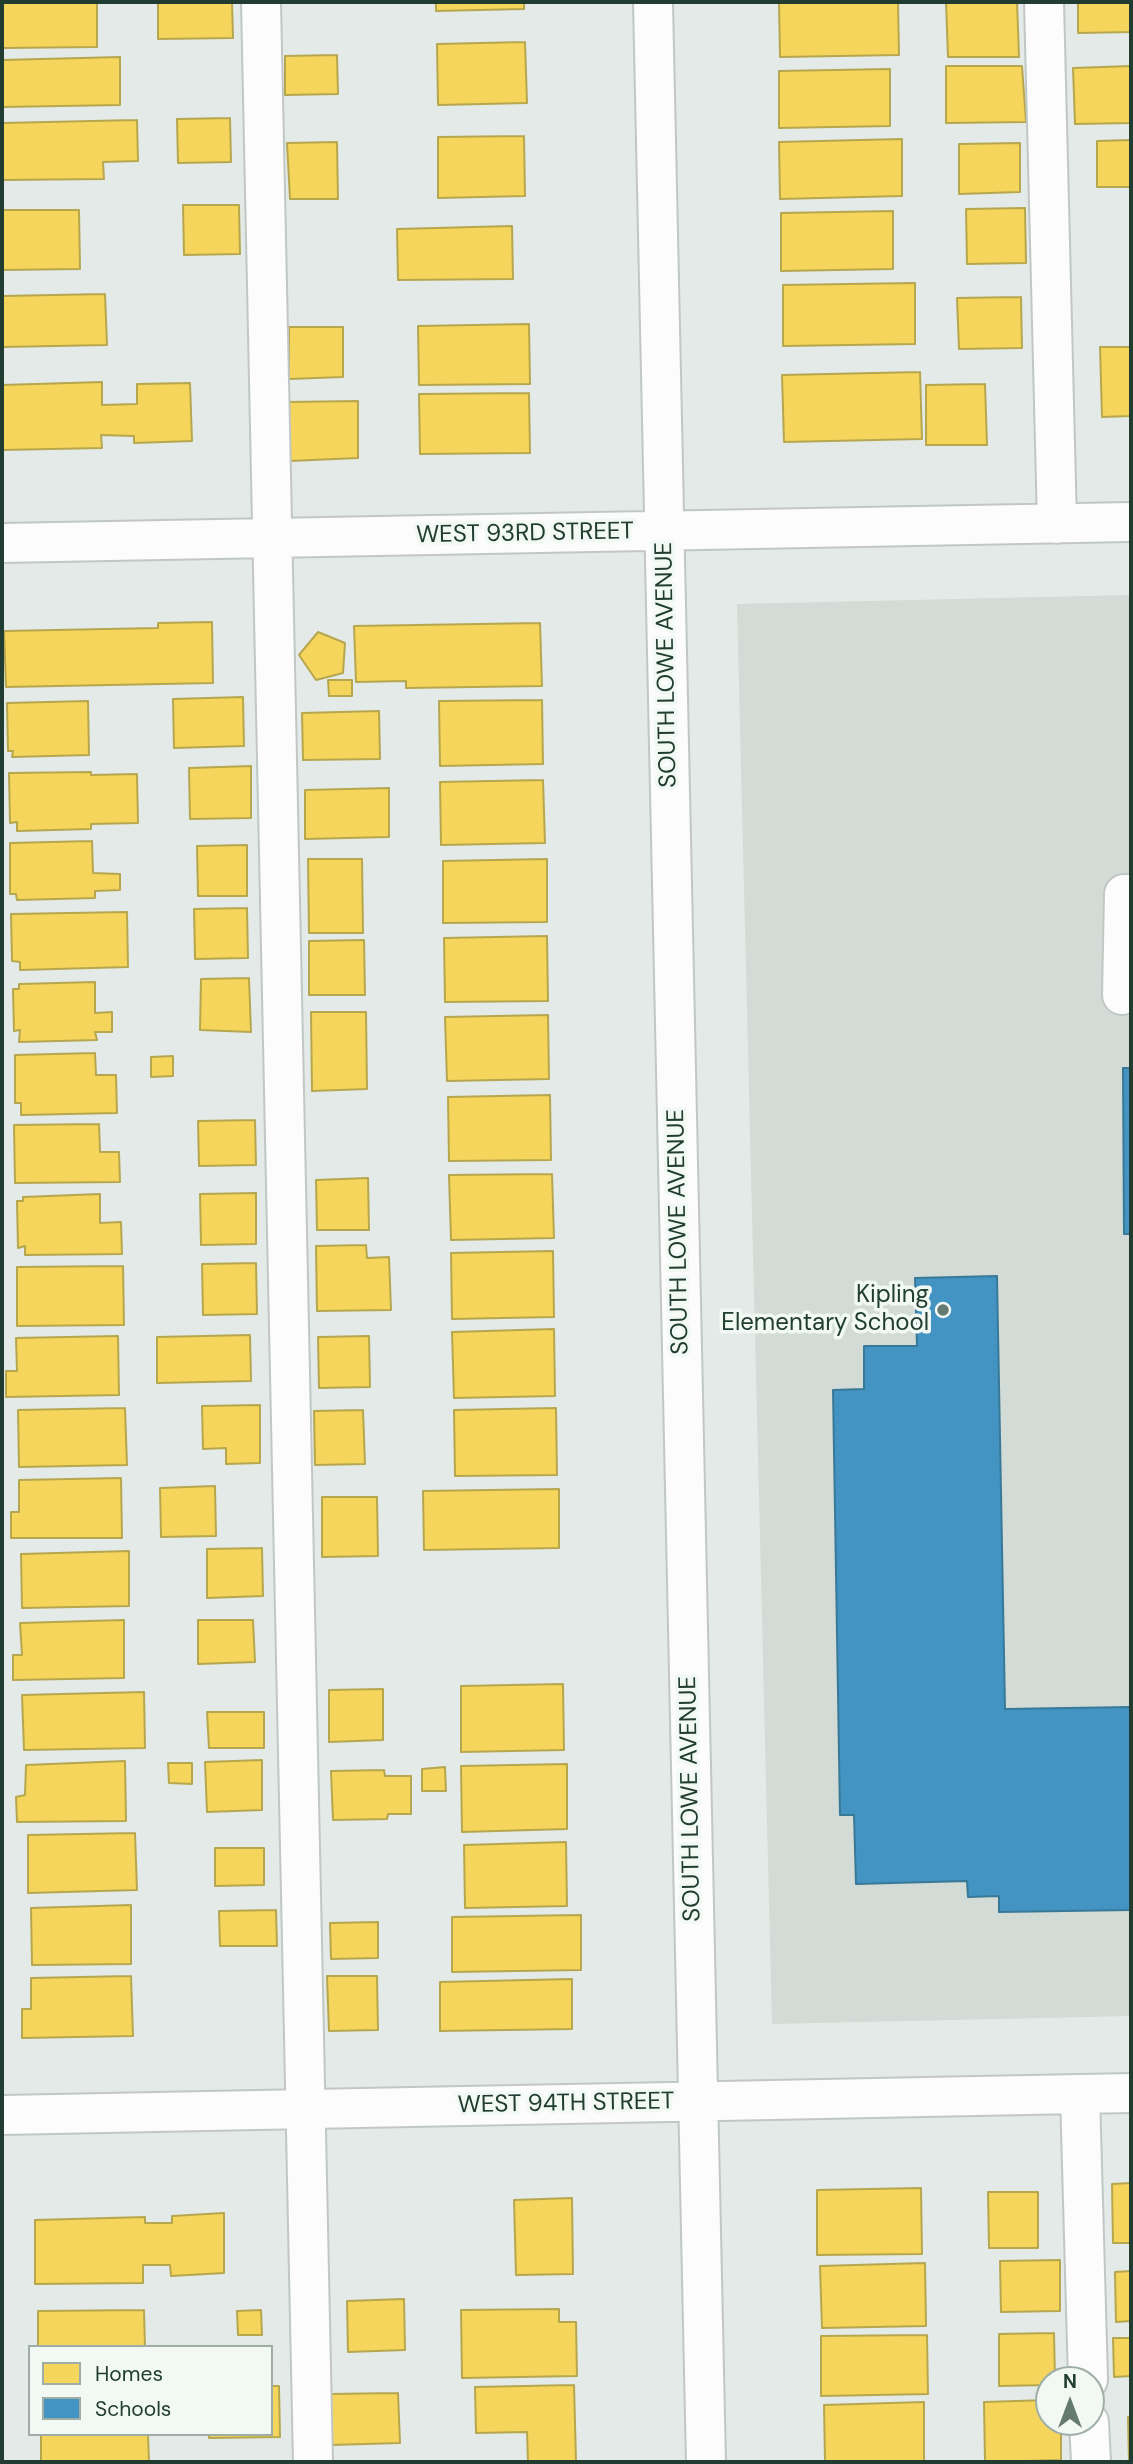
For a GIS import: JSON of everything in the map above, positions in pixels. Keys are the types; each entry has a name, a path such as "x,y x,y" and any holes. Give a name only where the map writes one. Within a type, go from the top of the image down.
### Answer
{"street":[{"path":"261,2 313,2462"},
{"name":"SOUTH LOWE AVENUE","path":"653,2 706,2462"},
{"path":"1044,2 1056,524"},
{"name":"WEST 93RD STREET","path":"2,543 1131,522"},
{"path":"1122,995 1124,894 1131,894"},
{"name":"WEST 94TH STREET","path":"2,2115 1131,2093"},
{"path":"1080,2094 1088,2366"},
{"path":"1090,2436 1091,2462"}],"shaded area":[{"name":"Kipling Elementary School","path":"1131,595 1131,2016 772,2024 737,604"}],"building: Homes":[{"path":"2,2 97,2 97,47 2,48"},
{"path":"158,2 232,2 233,38 158,39"},
{"path":"436,2 524,2 524,9 436,11"},
{"path":"779,2 898,2 899,55 780,57"},
{"path":"946,2 1017,2 1019,57 948,57"},
{"path":"1078,2 1131,2 1131,32 1078,33"},
{"path":"525,42 527,103 438,105 437,44"},
{"path":"337,55 338,94 285,95 285,56"},
{"path":"120,57 120,105 2,107 2,60"},
{"path":"946,66 1022,66 1026,122 946,123"},
{"path":"1131,66 1131,123 1075,124 1073,68"},
{"path":"890,69 890,126 779,128 779,71"},
{"path":"230,118 231,162 178,163 177,119"},
{"path":"137,120 138,161 103,162 104,179 2,180 2,123"},
{"path":"524,136 525,196 438,198 438,137"},
{"path":"902,139 902,196 780,199 779,142"},
{"path":"1131,140 1131,187 1097,187 1097,141"},
{"path":"337,142 338,199 290,199 287,143"},
{"path":"1020,143 1020,192 959,194 959,144"},
{"path":"183,205 239,205 240,254 184,255"},
{"path":"1025,208 1026,263 967,264 966,209"},
{"path":"2,210 79,210 80,269 2,270"},
{"path":"893,211 893,269 781,271 781,213"},
{"path":"512,226 513,279 398,280 397,229"},
{"path":"915,283 915,344 783,346 783,285"},
{"path":"105,294 107,345 2,347 2,296"},
{"path":"1021,297 1022,348 959,349 957,298"},
{"path":"529,324 530,384 419,385 418,326"},
{"path":"289,327 343,327 343,377 289,379"},
{"path":"1100,347 1131,347 1131,416 1102,417"},
{"path":"920,372 922,439 784,442 782,375"},
{"path":"102,382 102,405 137,404 137,384 190,383 192,441 134,443 134,436 101,435 102,448 2,450 2,385"},
{"path":"985,384 987,445 926,445 926,385"},
{"path":"529,393 530,453 420,454 419,394"},
{"path":"358,401 358,458 290,461 288,402"},
{"path":"212,622 213,683 6,687 4,631 158,628 158,623"},
{"path":"540,623 542,686 406,688 406,681 356,682 354,626"},
{"path":"318,632 345,643 343,673 316,680 299,655"},
{"path":"328,680 352,680 352,696 329,696"},
{"path":"243,697 244,746 174,748 173,699"},
{"path":"542,700 543,764 440,766 439,701"},
{"path":"88,701 89,755 12,757 13,751 8,751 7,703"},
{"path":"379,711 380,759 303,760 302,713"},
{"path":"251,766 251,818 190,819 189,768"},
{"path":"91,772 91,775 137,774 138,823 91,824 91,829 17,831 17,822 10,823 9,773"},
{"path":"543,780 545,843 441,845 440,782"},
{"path":"389,788 389,837 305,839 305,790"},
{"path":"92,841 93,873 120,874 120,890 95,891 95,898 17,900 16,894 10,894 10,843"},
{"path":"247,845 247,896 198,896 197,846"},
{"path":"308,859 362,859 363,933 309,933"},
{"path":"547,859 547,922 443,923 443,861"},
{"path":"247,908 248,958 195,959 194,909"},
{"path":"127,912 128,967 20,970 20,962 12,961 11,914"},
{"path":"547,936 548,1001 445,1002 444,938"},
{"path":"364,940 365,995 309,995 309,941"},
{"path":"249,978 251,1032 200,1030 201,979"},
{"path":"95,982 95,1013 112,1012 112,1032 95,1032 97,1040 19,1042 20,1030 14,1031 13,989 19,989 19,984"},
{"path":"311,1012 366,1012 367,1089 312,1091"},
{"path":"548,1015 549,1079 447,1081 445,1017"},
{"path":"95,1053 96,1075 116,1075 117,1113 21,1115 21,1103 15,1103 15,1055"},
{"path":"173,1056 173,1076 151,1077 151,1057"},
{"path":"550,1095 551,1160 449,1161 448,1097"},
{"path":"255,1120 256,1165 199,1166 198,1121"},
{"path":"99,1124 100,1152 119,1152 120,1182 15,1183 14,1125"},
{"path":"552,1174 554,1238 451,1240 449,1175"},
{"path":"368,1178 369,1230 317,1230 316,1180"},
{"path":"256,1193 256,1244 201,1245 200,1194"},
{"path":"100,1194 100,1223 121,1222 122,1254 25,1255 25,1246 18,1248 17,1201 23,1201 23,1197"},
{"path":"366,1245 367,1258 389,1257 391,1310 317,1311 316,1246"},
{"path":"553,1251 554,1317 452,1319 451,1253"},
{"path":"256,1263 257,1314 203,1315 202,1264"},
{"path":"123,1266 124,1325 17,1326 17,1267"},
{"path":"554,1329 555,1396 454,1398 452,1332"},
{"path":"250,1335 251,1381 157,1383 157,1337"},
{"path":"118,1336 119,1395 6,1397 6,1371 17,1371 16,1338"},
{"path":"369,1336 370,1387 319,1388 318,1337"},
{"path":"260,1405 260,1463 226,1464 226,1448 203,1449 202,1406"},
{"path":"125,1408 127,1465 19,1467 18,1410"},
{"path":"556,1408 557,1475 455,1476 454,1410"},
{"path":"363,1410 365,1464 315,1465 314,1411"},
{"path":"121,1478 122,1538 11,1538 11,1512 19,1512 19,1480"},
{"path":"215,1486 216,1536 161,1537 160,1488"},
{"path":"559,1489 559,1548 424,1550 423,1491"},
{"path":"322,1497 377,1497 378,1556 322,1557"},
{"path":"262,1548 263,1596 207,1598 207,1549"},
{"path":"129,1551 129,1606 22,1608 21,1554"},
{"path":"124,1620 124,1678 13,1680 13,1655 22,1655 20,1623"},
{"path":"198,1620 253,1620 255,1662 198,1664"},
{"path":"563,1684 564,1750 461,1752 461,1686"},
{"path":"383,1689 383,1740 329,1742 329,1690"},
{"path":"144,1692 145,1748 24,1750 22,1695"},
{"path":"207,1712 264,1712 264,1748 209,1748"},
{"path":"262,1760 262,1810 207,1812 205,1762"},
{"path":"125,1761 126,1821 17,1822 16,1797 25,1795 26,1765"},
{"path":"168,1763 192,1763 192,1784 169,1783"},
{"path":"567,1764 567,1829 462,1832 461,1766"},
{"path":"445,1767 446,1791 422,1791 422,1769"},
{"path":"384,1770 385,1776 411,1776 411,1814 388,1814 387,1819 333,1820 331,1771"},
{"path":"135,1833 137,1890 28,1893 28,1835"},
{"path":"566,1842 567,1906 465,1908 464,1845"},
{"path":"215,1848 264,1848 264,1885 215,1886"},
{"path":"131,1905 131,1964 32,1965 31,1908"},
{"path":"276,1910 277,1946 220,1946 219,1911"},
{"path":"581,1915 581,1970 452,1972 452,1917"},
{"path":"378,1922 378,1958 331,1959 330,1923"},
{"path":"131,1976 133,2036 22,2038 22,2009 31,2009 31,1978"},
{"path":"327,1976 377,1976 378,2030 329,2031"},
{"path":"572,1979 572,2029 440,2031 440,1982"},
{"path":"1131,2183 1131,2243 1113,2243 1112,2184"},
{"path":"921,2188 922,2254 817,2255 817,2190"},
{"path":"988,2192 1038,2192 1038,2248 989,2248"},
{"path":"572,2198 573,2274 516,2275 514,2200"},
{"path":"224,2213 224,2273 171,2276 170,2265 143,2265 143,2283 35,2284 35,2220 145,2217 145,2223 172,2223 172,2216"},
{"path":"1060,2260 1060,2311 1001,2312 1000,2261"},
{"path":"925,2263 926,2326 822,2328 820,2266"},
{"path":"1131,2271 1131,2321 1116,2322 1115,2272"},
{"path":"404,2299 405,2350 348,2352 347,2301"},
{"path":"559,2309 559,2322 576,2322 577,2376 462,2378 461,2310"},
{"path":"144,2310 145,2345 38,2345 38,2311"},
{"path":"261,2310 262,2335 238,2335 237,2311"},
{"path":"1054,2333 1055,2366 1035,2366 1035,2385 999,2386 999,2334"},
{"path":"927,2335 928,2394 821,2396 821,2336"},
{"path":"1113,2338 1131,2338 1131,2376 1114,2377"},
{"path":"574,2385 576,2461 528,2462 527,2432 476,2433 475,2387"},
{"path":"273,2386 279,2386 280,2437 209,2438 273,2436"},
{"path":"398,2393 400,2443 331,2445 330,2394"},
{"path":"1035,2400 1035,2436 1061,2436 1061,2460 985,2462 984,2402"},
{"path":"924,2402 924,2462 825,2462 824,2405"},
{"path":"1128,2417 1131,2417 1131,2462 1129,2462"},
{"path":"41,2436 148,2436 149,2462 41,2462"}],"building: Schools":[{"path":"1123,1068 1131,1068 1131,1234 1124,1234"},
{"path":"997,1276 1005,1709 1131,1707 1131,1910 999,1912 999,1896 968,1897 967,1881 856,1884 854,1815 840,1815 833,1390 864,1389 864,1346 917,1346 915,1278"}],"place":[{"name":"Kipling Elementary School","path":"943,1310"}]}
